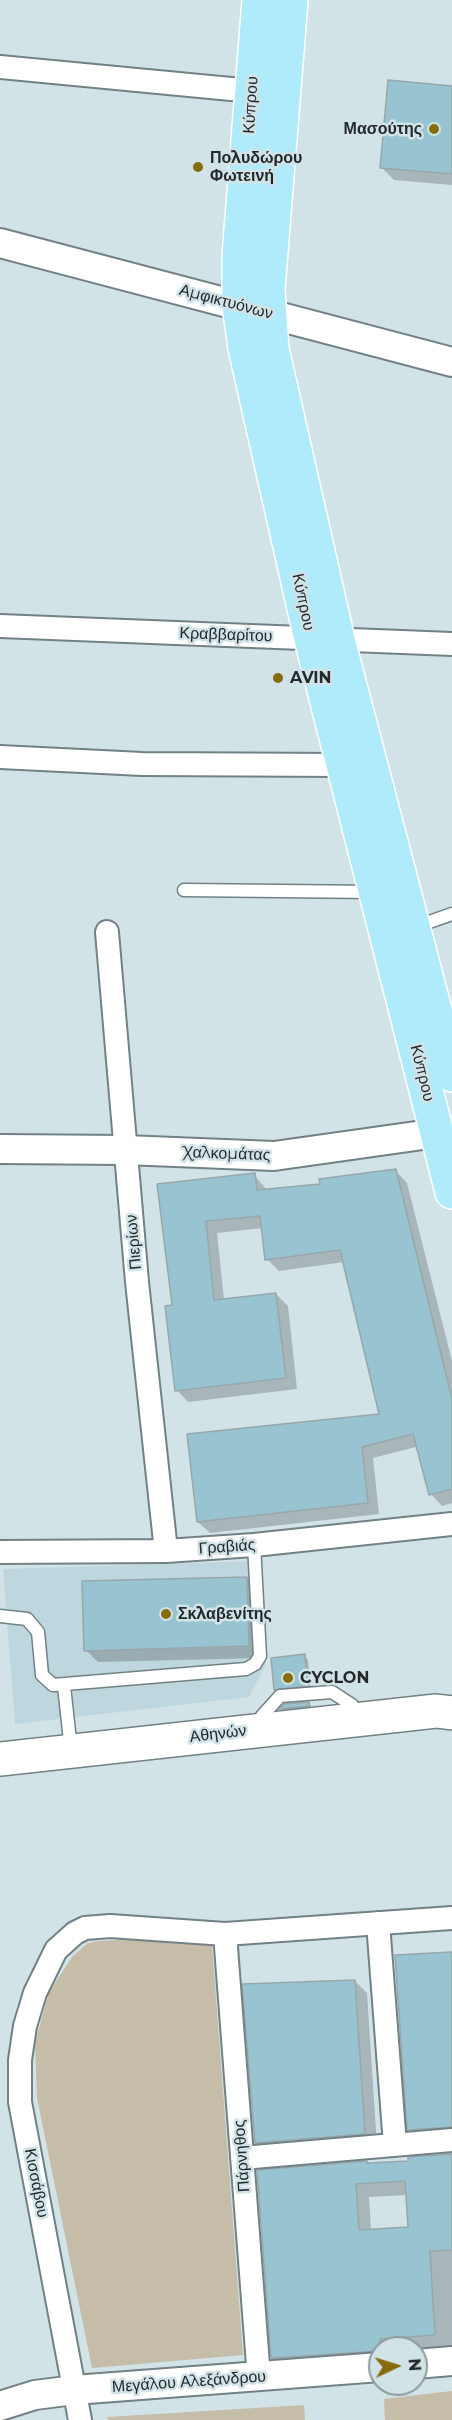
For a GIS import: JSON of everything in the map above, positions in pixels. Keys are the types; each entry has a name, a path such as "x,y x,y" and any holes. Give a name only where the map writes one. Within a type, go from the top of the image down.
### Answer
{"main road":[{"name":"Κύπρου","path":"254,310 239,255 259,0"},
{"name":"Κύπρου","path":"291,0 254,310 245,348 325,639 415,927 452,1075"},
{"name":"Κύπρου","path":"325,639 344,765 445,1133 452,1192"},
{"name":"Αθηνών","path":"0,1759 447,1710"}],"street":[{"path":"0,68 252,91"},
{"name":"Αμφικτυόνων","path":"0,243 452,362"},
{"name":"Κραββαρίτου","path":"0,626 452,644"},
{"path":"0,757 142,764 344,765"},
{"name":"Πιερίων","path":"106,932 125,1150 166,1551"},
{"name":"Χαλκομάτας","path":"0,1149 125,1150 274,1156 445,1133"},
{"name":"Γραβιάς","path":"0,1552 166,1551 254,1545 452,1524"},
{"path":"225,1934 452,1918"},
{"path":"378,1923 395,2145"},
{"name":"Κισσάβου","path":"80,2420 10,2103 25,2026 39,1984 56,1950 75,1933 86,1928 134,1926 225,1934"},
{"name":"Πάρνηθος","path":"225,1934 259,2378"},
{"path":"242,2158 452,2140"},
{"path":"428,2363 452,2361"},
{"name":"Μεγάλου Αλεξάνδρου","path":"0,2406 35,2396 74,2390 368,2368"}],"lane":[{"path":"184,890 378,892"},
{"path":"415,927 452,914"},
{"path":"0,1616 27,1619 38,1632 42,1675 53,1685 64,1686 251,1667 260,1656 254,1545"},
{"path":"64,1686 71,1751"},
{"path":"262,1716 280,1696 332,1692 352,1705"}],"shaded area":[{"path":"259,1561 266,1664 249,1697 15,1724 3,1569"},
{"path":"141,1939 212,1945 243,2355 92,2368 37,2098 35,2043 49,1992 72,1957 88,1943"},
{"path":"452,2391 452,2420 385,2420 384,2399 428,2396 428,2394"},
{"path":"304,2405 305,2420 108,2420 107,2417"}],"building":[{"path":"388,80 452,86 452,174 380,168"},
{"path":"396,1169 452,1399 452,1489 429,1495 413,1434 362,1447 368,1503 197,1522 187,1434 379,1414 340,1250 265,1260 260,1216 206,1221 214,1300 276,1293 286,1378 175,1391 165,1306 172,1305 157,1184 255,1173 257,1190 320,1184 319,1179"},
{"name":"Σκλαβενίτης","path":"247,1577 249,1646 84,1651 82,1581"},
{"path":"305,1654 308,1686 274,1690 271,1658"},
{"path":"309,1702 310,1706 279,1709 284,1704"},
{"path":"452,1952 452,2127 407,2130 395,1955"},
{"path":"355,1980 365,2134 255,2143 242,1984"},
{"path":"452,2154 452,2250 430,2251 435,2335 368,2336 368,2352 271,2358 257,2170 367,2161 367,2163 408,2161 408,2157","holes":["405,2181 408,2227 359,2230 356,2184"]}],"place":[{"name":"Μασούτης","path":"434,129"},
{"name":"Πολυδώρου Φωτεινή","path":"198,167"},
{"name":"AVIN","path":"278,678"},
{"name":"Σκλαβενίτης","path":"166,1614"},
{"name":"CYCLON","path":"288,1678"}]}
